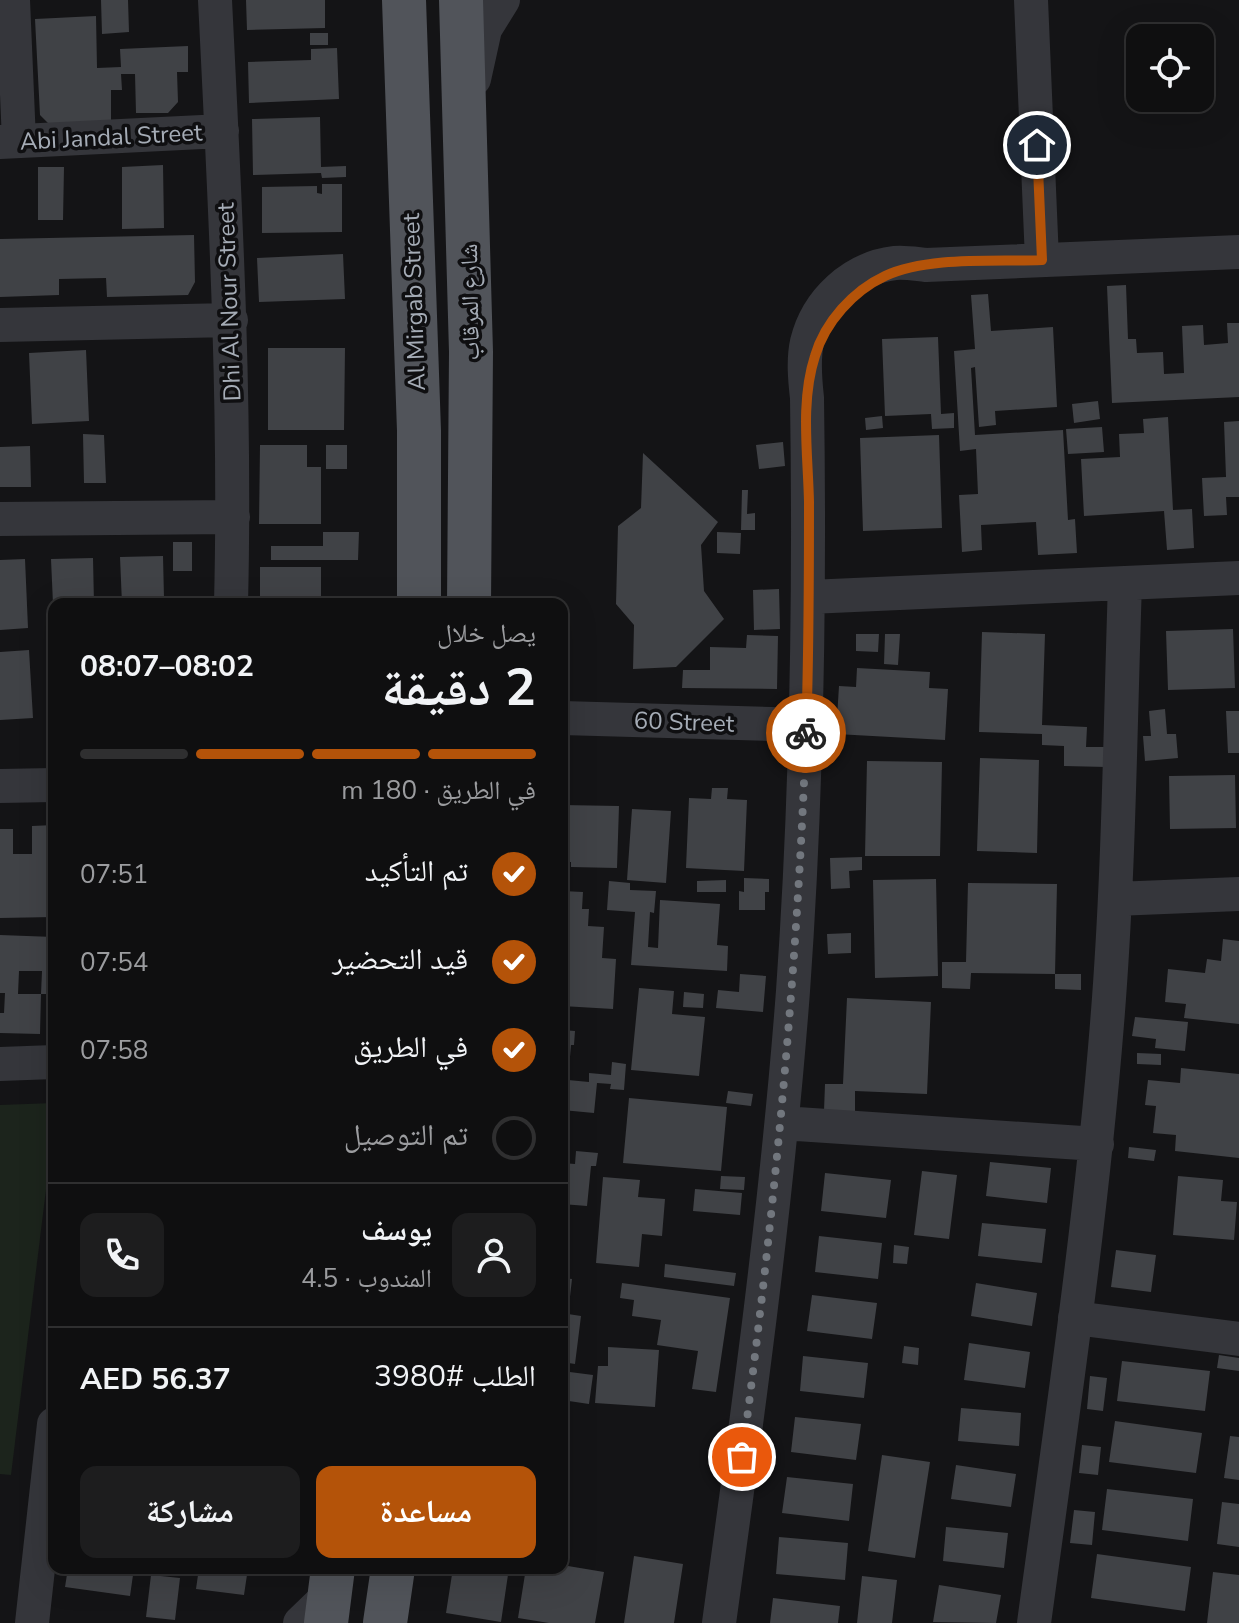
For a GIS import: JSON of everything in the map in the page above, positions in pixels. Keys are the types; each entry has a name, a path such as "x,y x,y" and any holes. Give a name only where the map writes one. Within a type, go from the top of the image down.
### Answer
{"main road":[{"name":"Al Mirgab Street","path":"404,0 419,431 419,598"},
{"name":"شارع المرقاب","path":"461,0 471,352 469,598"},
{"path":"412,259 437,342 453,353 471,352"},
{"path":"385,1623 392,1574"}],"street":[{"path":"10,141 13,0"},
{"name":"Dhi Al Nour Street","path":"215,0 231,320 231,598"},
{"path":"467,143 475,64 485,29 503,0"},
{"path":"1031,0 1042,260"},
{"name":"Abi Jandal Street","path":"10,141 222,131"},
{"path":"719,1623 767,1262 794,976 809,597 804,370 806,344 815,320 829,298 848,281 871,269 896,262 926,265 1239,252"},
{"path":"0,325 231,320"},
{"path":"0,519 233,517"},
{"path":"809,597 1239,578"},
{"path":"1034,1623 1097,1144 1115,899 1125,583"},
{"name":"60 Street","path":"568,718 806,725"},
{"path":"0,786 48,785"},
{"path":"1115,899 1239,894"},
{"path":"0,1064 48,1062"},
{"path":"782,1123 1097,1144"},
{"path":"1075,1318 1239,1339"},
{"path":"32,1623 48,1478"}],"shaded area":[{"path":"48,1103 48,1173 11,1475 0,1474 0,1105"}],"building":[{"path":"101,0 128,0 129,32 102,34"},
{"path":"246,0 325,0 325,28 247,30"},
{"path":"96,16 97,68 121,67 120,49 188,46 188,72 177,72 178,102 168,113 136,113 135,74 121,74 122,90 111,90 111,121 49,124 40,115 35,19"},
{"path":"310,33 328,33 328,45 310,45"},
{"path":"337,48 339,99 249,103 248,62 311,60 311,49"},
{"path":"320,117 321,167 346,166 346,177 322,178 321,173 253,175 252,119"},
{"path":"163,165 164,228 122,229 122,167"},
{"path":"38,167 64,167 63,220 38,220"},
{"path":"322,184 342,184 342,232 262,233 262,187 317,186 317,193 322,194"},
{"path":"194,235 195,282 188,295 107,297 106,278 59,279 59,295 0,297 0,239"},
{"path":"343,254 345,299 259,302 257,258"},
{"path":"1126,285 1128,339 1136,339 1137,353 1163,352 1164,374 1184,373 1182,326 1203,325 1204,345 1228,343 1227,323 1239,323 1239,397 1112,403 1107,286"},
{"path":"988,294 991,331 1053,327 1057,407 995,411 996,425 979,427 975,367 971,368 975,435 1063,430 1068,520 1075,519 1077,553 1038,555 1036,522 981,525 982,550 962,552 959,495 978,494 976,449 960,451 954,351 975,349 971,295"},
{"path":"938,337 941,414 954,413 954,428 932,429 931,414 885,416 882,339"},
{"path":"268,348 345,348 344,430 268,430"},
{"path":"86,350 89,421 32,424 29,353"},
{"path":"1098,401 1100,419 1074,423 1072,404"},
{"path":"882,416 883,428 866,430 865,418"},
{"path":"1168,417 1173,510 1192,509 1194,548 1167,550 1164,511 1084,516 1081,459 1120,457 1119,434 1144,433 1143,419"},
{"path":"1239,421 1239,497 1226,497 1227,515 1204,516 1202,478 1226,477 1224,422"},
{"path":"1102,427 1104,452 1068,454 1066,429"},
{"path":"83,434 104,435 106,483 84,483"},
{"path":"939,435 942,528 863,531 860,438"},
{"path":"783,442 785,466 759,469 756,445"},
{"path":"260,445 307,445 307,467 321,467 321,524 259,524"},
{"path":"326,445 347,445 347,469 326,469"},
{"path":"30,446 31,487 0,487 0,447"},
{"path":"643,453 718,522 701,545 704,591 724,619 676,667 633,669 634,625 616,604 618,526 641,508"},
{"path":"742,490 748,490 747,514 755,513 755,530 741,530"},
{"path":"323,532 359,532 358,560 271,560 271,546 323,546"},
{"path":"717,532 741,533 740,554 717,553"},
{"path":"173,542 192,542 192,571 173,571"},
{"path":"163,556 164,598 122,598 120,557"},
{"path":"93,558 94,598 53,598 51,559"},
{"path":"25,559 28,628 0,630 0,560"},
{"path":"260,567 321,567 321,598 260,598"},
{"path":"779,589 780,629 754,630 753,590"},
{"path":"1233,629 1235,688 1168,690 1166,631"},
{"path":"982,632 1045,634 1042,725 1087,727 1086,747 1108,747 1107,767 1064,766 1064,746 1042,745 1042,734 979,732"},
{"path":"856,634 879,634 878,652 856,651"},
{"path":"885,634 900,634 898,665 884,664"},
{"path":"747,635 778,636 777,689 682,688 683,670 710,670 710,647 746,648"},
{"path":"29,650 33,718 0,720 0,652"},
{"path":"857,668 930,672 929,688 948,689 945,740 836,734 839,686 856,687"},
{"path":"1165,709 1167,734 1176,734 1178,758 1145,761 1143,736 1151,736 1149,711"},
{"path":"1226,711 1239,711 1239,753 1228,753"},
{"path":"980,758 1039,760 1037,853 977,851"},
{"path":"867,761 942,762 940,856 865,856"},
{"path":"1235,775 1236,828 1170,829 1169,776"},
{"path":"712,788 728,788 727,799 747,800 744,871 686,868 689,798 711,799"},
{"path":"568,805 619,806 617,868 571,867 571,862 568,862"},
{"path":"632,809 671,811 666,883 627,880"},
{"path":"48,825 48,917 0,918 0,829 13,829 13,854 32,854 32,826"},
{"path":"862,857 862,870 849,871 850,888 831,889 830,858"},
{"path":"744,878 769,879 765,910 739,910 739,891 744,892"},
{"path":"936,879 938,976 875,978 873,880"},
{"path":"726,880 726,892 697,892 697,881"},
{"path":"609,881 630,883 630,890 656,891 654,913 650,912 648,947 658,948 660,900 720,904 717,945 728,946 727,971 631,965 635,912 607,910"},
{"path":"968,883 1057,884 1055,974 971,973 970,989 942,988 942,962 966,962"},
{"path":"568,891 583,892 582,909 589,909 588,926 604,927 602,958 616,959 613,1009 568,1006"},
{"path":"851,933 851,953 828,954 827,934"},
{"path":"0,935 48,937 48,994 41,994 40,1034 0,1033 0,1013 4,1013 5,993 0,993","holes":["19,971 42,971 41,994 18,994"]},
{"path":"1223,939 1239,941 1239,1024 1184,1018 1186,1004 1165,1002 1168,969 1205,973 1207,959 1221,961"},
{"path":"740,974 766,976 763,1012 716,1008 718,990 739,992"},
{"path":"1055,974 1081,974 1081,990 1055,989"},
{"path":"639,988 674,991 672,1014 705,1017 699,1076 631,1070"},
{"path":"684,992 704,994 703,1008 683,1007"},
{"path":"847,998 931,1002 927,1094 855,1091 855,1113 824,1111 825,1084 843,1084"},
{"path":"1135,1017 1188,1022 1185,1051 1155,1048 1156,1039 1132,1036"},
{"path":"568,1030 575,1031 574,1045 571,1045 568,1080"},
{"path":"1137,1053 1161,1054 1161,1065 1137,1064"},
{"path":"612,1062 626,1064 624,1090 610,1089 611,1084 597,1083 594,1113 568,1111 568,1080 589,1082 589,1073 611,1075"},
{"path":"1181,1068 1239,1074 1239,1158 1175,1151 1176,1135 1153,1133 1156,1106 1145,1105 1148,1080 1180,1083"},
{"path":"728,1091 753,1094 751,1106 726,1103"},
{"path":"629,1098 727,1107 721,1171 623,1163"},
{"path":"1129,1147 1156,1150 1154,1161 1128,1158"},
{"path":"576,1151 598,1153 596,1166 591,1166 587,1206 568,1204 568,1163 575,1164"},
{"path":"990,1162 1051,1168 1047,1203 986,1196"},
{"path":"922,1171 957,1175 949,1239 914,1235"},
{"path":"825,1173 891,1180 886,1218 821,1211"},
{"path":"721,1176 745,1177 744,1190 720,1189"},
{"path":"1178,1176 1223,1180 1221,1201 1237,1202 1234,1240 1173,1235"},
{"path":"603,1177 640,1180 638,1197 665,1199 662,1236 642,1234 639,1267 596,1263"},
{"path":"695,1189 742,1193 740,1215 693,1211"},
{"path":"982,1223 1046,1229 1042,1263 978,1256"},
{"path":"819,1236 882,1243 878,1279 815,1272"},
{"path":"894,1245 909,1247 907,1264 893,1263"},
{"path":"1116,1250 1156,1255 1151,1292 1111,1287"},
{"path":"665,1264 736,1273 734,1286 664,1277"},
{"path":"568,1279 572,1279 568,1314"},
{"path":"622,1283 730,1298 716,1392 692,1389 698,1351 657,1345 661,1320 632,1316 634,1300 620,1298"},
{"path":"976,1283 1037,1293 1032,1326 971,1316"},
{"path":"812,1295 877,1303 872,1339 807,1331"},
{"path":"568,1314 581,1316 575,1364 568,1363"},
{"path":"969,1343 1030,1352 1025,1388 964,1380"},
{"path":"904,1346 919,1348 918,1365 902,1363"},
{"path":"608,1347 659,1350 655,1407 595,1403 598,1366 608,1366"},
{"path":"1219,1355 1239,1358 1239,1371 1217,1368"},
{"path":"803,1356 868,1363 864,1398 800,1391"},
{"path":"1122,1361 1210,1371 1205,1411 1117,1401"},
{"path":"568,1372 593,1375 589,1404 568,1401"},
{"path":"1090,1376 1107,1378 1103,1411 1087,1409"},
{"path":"961,1408 1021,1413 1019,1446 958,1441"},
{"path":"795,1417 861,1424 856,1460 791,1452"},
{"path":"1115,1421 1202,1433 1196,1473 1109,1462"},
{"path":"1230,1436 1239,1437 1239,1480 1224,1478"},
{"path":"1082,1445 1101,1447 1098,1475 1079,1473"},
{"path":"882,1455 930,1462 915,1558 868,1551"},
{"path":"956,1465 1016,1474 1011,1507 951,1499"},
{"path":"787,1477 853,1484 849,1521 782,1513"},
{"path":"1107,1489 1193,1499 1188,1541 1102,1530"},
{"path":"1222,1502 1239,1504 1239,1547 1217,1544"},
{"path":"1074,1510 1095,1512 1092,1545 1070,1543"},
{"path":"946,1527 1008,1533 1004,1568 943,1561"},
{"path":"779,1537 848,1543 845,1580 776,1574"},
{"path":"1097,1554 1191,1567 1185,1611 1091,1598"},
{"path":"634,1556 683,1564 674,1623 624,1623"},
{"path":"568,1566 604,1572 595,1623 549,1623 518,1618 525,1574 568,1574"},
{"path":"1213,1572 1239,1575 1239,1623 1207,1623"},
{"path":"67,1574 133,1574 130,1596 65,1587"},
{"path":"198,1574 247,1574 244,1595 196,1589"},
{"path":"452,1574 508,1574 501,1622 446,1613"},
{"path":"151,1575 180,1578 175,1620 146,1617"},
{"path":"862,1576 897,1580 892,1623 857,1623"},
{"path":"939,1585 1001,1595 996,1623 933,1622"},
{"path":"773,1598 840,1606 838,1623 770,1623"}],"way so far":[{"path":"742,1457 782,1123 793,991 806,733"}],"route":[{"path":"806,733 809,597 807,398 816,353 836,316 867,287 886,276 926,265 1042,260 1037,145"}]}
